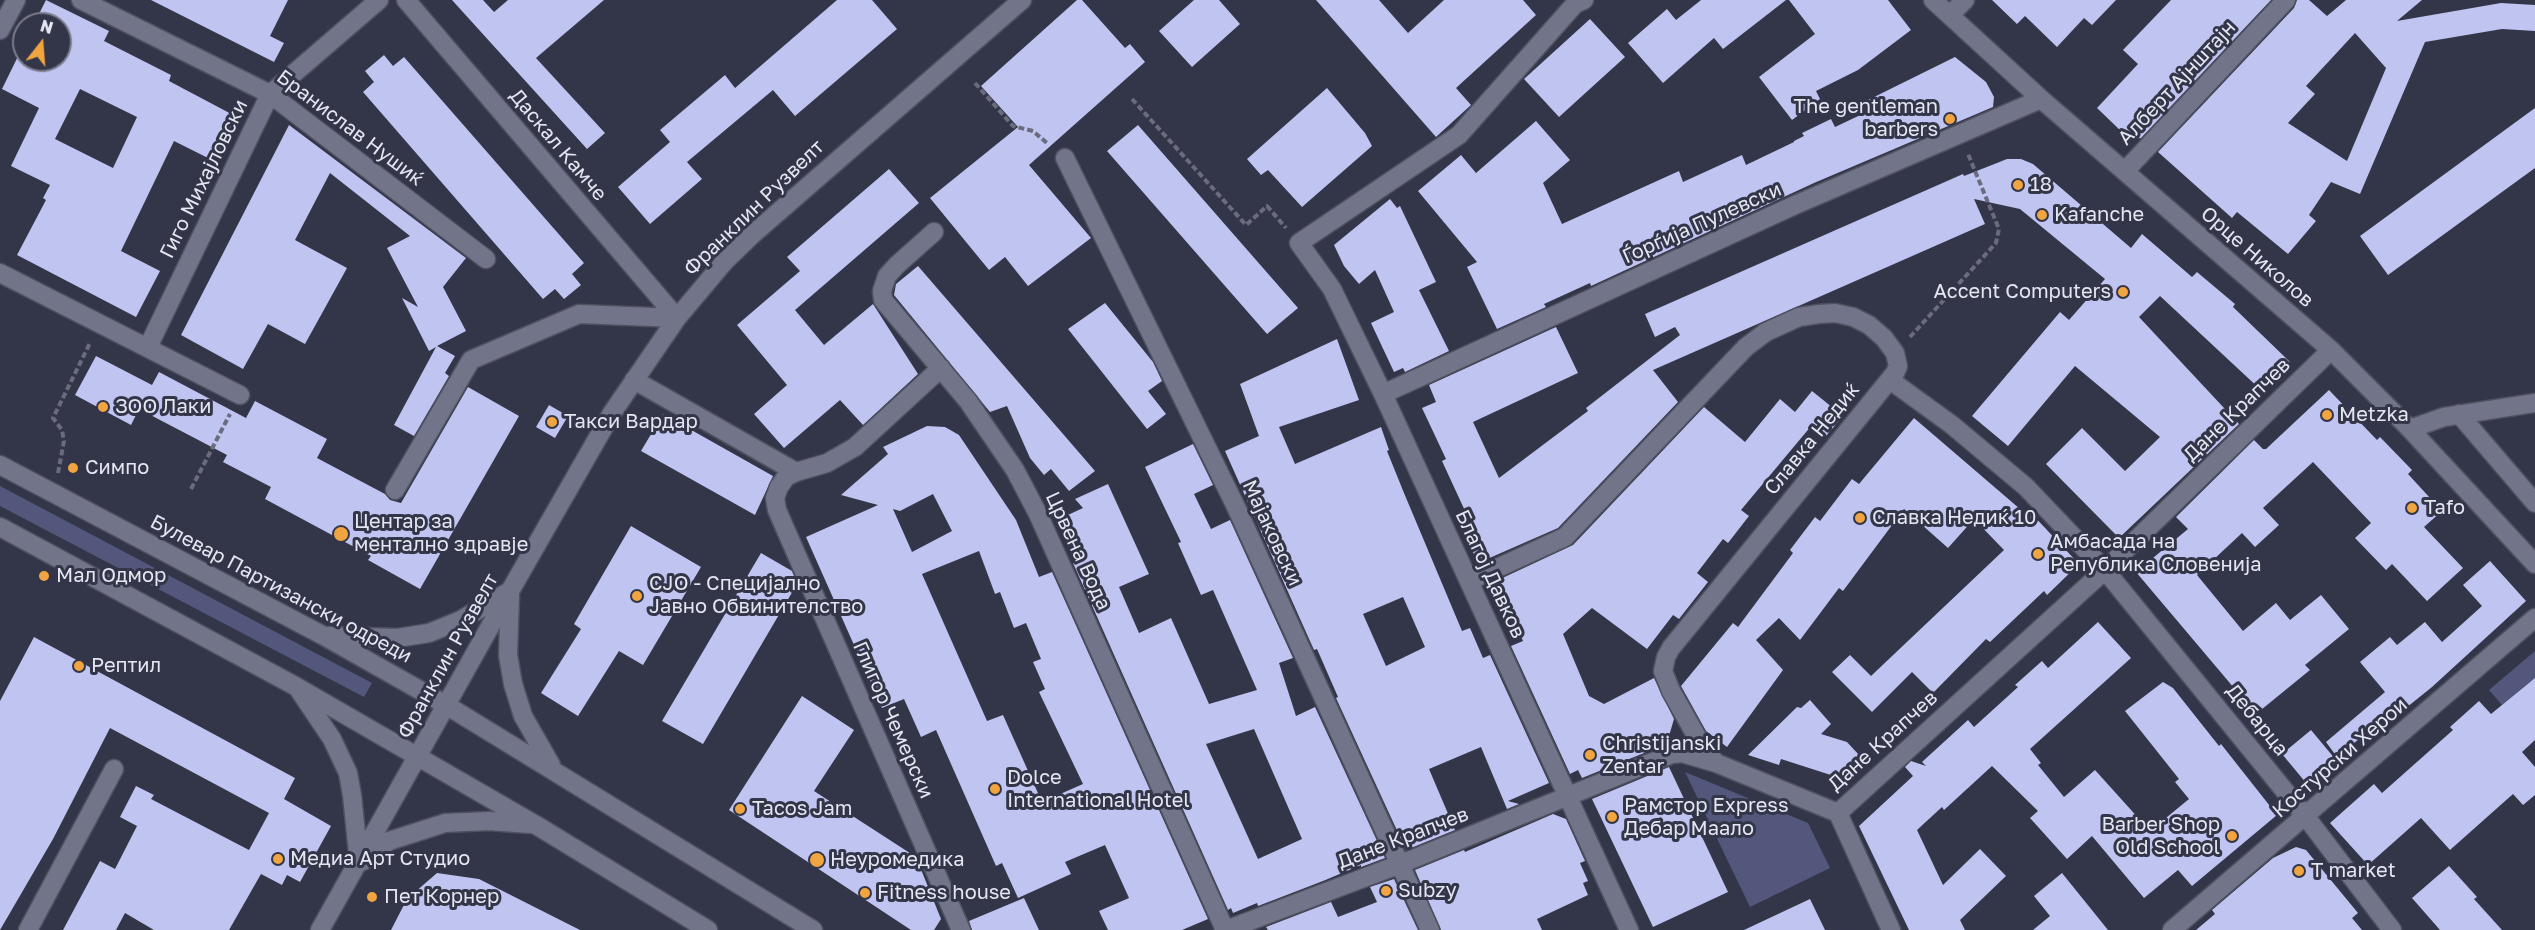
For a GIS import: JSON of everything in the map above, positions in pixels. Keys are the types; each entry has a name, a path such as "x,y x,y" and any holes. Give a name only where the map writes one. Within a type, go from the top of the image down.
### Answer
{"street":[{"path":"0,30 16,0"},
{"name":"Бранислав Нушиќ","path":"81,0 270,94 486,259"},
{"name":"Гиго Михајловски","path":"147,347 270,94 379,0"},
{"name":"Даскал Камче","path":"406,0 677,318"},
{"name":"Франклин Рузвелт","path":"320,930 510,591 634,380 677,318 725,261 760,227 1022,0"},
{"path":"1299,243 1459,135 1575,4 1584,0"},
{"name":"Орце Николов","path":"1933,0 2041,99 2331,350 2410,429 2535,564"},
{"path":"1950,15 1965,0"},
{"name":"Алберт Ајнштајн","path":"2125,171 2286,0"},
{"name":"Ѓорѓиja Пулевски","path":"1383,394 1784,210 2041,99"},
{"name":"Мајаковски","path":"1065,158 1236,507 1398,865 1430,930"},
{"name":"Црвена Вода","path":"934,232 892,270 883,286 882,295 885,304 968,401 1015,470 1038,514 1225,930"},
{"name":"Благој Давков","path":"1299,243 1332,289 1383,394 1629,930"},
{"path":"0,273 240,394"},
{"path":"1469,581 1565,537 1746,347 1774,328 1799,317 1835,313 1853,317 1869,325 1884,338 1895,353 1898,366 1890,380"},
{"path":"394,490 471,360 579,314 677,318"},
{"name":"Дане Крапчев","path":"1225,930 1398,865 1672,754 1682,753 1716,763 1838,813 2105,570 2331,350"},
{"path":"634,380 796,472 827,463 855,447 941,368"},
{"name":"Славка Недиќ","path":"1716,763 1701,746 1671,692 1663,671 1666,657 1678,639 1890,380 1952,425 2026,487 2105,570"},
{"path":"2410,429 2459,414 2535,403"},
{"path":"2459,414 2535,503"},
{"name":"Булевар Партизански одреди","path":"0,465 324,636 446,705 813,930"},
{"name":"Глигор Чемерски","path":"796,472 786,477 779,487 775,498 777,510 961,930"},
{"path":"0,527 297,687 536,825 708,930"},
{"name":"Дебарца","path":"2105,570 2306,817 2391,930"},
{"path":"324,636 374,639 429,633 461,620 510,591"},
{"path":"510,591 508,655 513,684 523,716 553,769"},
{"name":"Костурски Херои","path":"2172,930 2535,618"},
{"path":"297,687 332,740 348,773 359,863"},
{"path":"28,930 114,769"},
{"path":"1838,813 1891,930"},
{"path":"359,863 389,841 444,823 489,821 536,825"}],"path":[{"path":"975,83 1013,126 1033,131 1065,158"},
{"path":"1132,99 1246,225 1267,206 1299,243"},
{"path":"1895,353 1996,243 1999,229 1960,134"},
{"path":"54,493 64,441 62,430 53,418 100,323"},
{"path":"191,489 240,394"}],"shaded area":[{"path":"0,486 372,683 364,697 0,506"},
{"path":"2535,651 2535,686 2531,681 2502,705 2489,690"},
{"path":"1685,772 1808,823 1830,868 1750,907"}],"building":[{"path":"46,0 70,12 40,12"},
{"path":"151,0 288,0 270,36 284,43 274,62"},
{"path":"452,0 483,0 494,12 508,0 604,0 536,58 605,133 587,149"},
{"path":"837,0 872,0 897,29 795,116 773,90 687,162 702,179 650,224 618,187 670,142 660,130 725,75 735,88"},
{"path":"1077,0 1082,0 1125,48 1130,44 1145,62 1029,165 1091,238 1028,286 1005,257 989,270 930,198 1018,127 981,86"},
{"path":"1194,0 1219,0 1240,24 1192,67 1159,31"},
{"path":"1316,0 1379,0 1408,33 1444,0 1523,0 1536,15 1456,88 1471,105 1436,137"},
{"path":"1701,0 1786,0 1723,49 1714,38 1663,83 1628,43 1667,9 1676,20"},
{"path":"1789,0 1888,0 1911,30 1858,70 1816,91 1820,99 1792,120 1759,77 1815,34"},
{"path":"1992,0 2116,0 2092,25 2084,18 2057,47 2025,16 2017,24"},
{"path":"2171,0 2271,0 2141,138 2133,139 2123,133 2097,108 2138,64 2123,50"},
{"path":"2297,0 2309,0 2327,16 2346,0 2422,0 2397,21 2501,3 2535,5 2535,31 2502,29 2425,42 2360,194 2331,182 2309,215 2316,221 2288,254 2237,212 2232,218 2158,152 2294,8","holes":["2355,33 2386,68 2347,161 2288,123 2315,94 2306,86"]},
{"path":"72,13 109,31 104,41 171,75 169,81 237,117 214,161 174,141 121,251 160,271 136,317 17,255 46,200 43,198 50,185 11,166 39,108 2,89 12,69 12,72 72,72","holes":["80,89 137,117 113,168 55,139"]},
{"path":"1590,19 1625,57 1559,117 1524,79"},
{"path":"384,55 393,66 404,57 584,263 572,274 581,285 564,299 555,289 543,299 363,92 374,82 365,71"},
{"path":"1955,57 1986,82 1994,97 1993,107 1814,183 1591,286 1590,283 1544,304 1546,307 1497,329 1467,267 1477,262 1418,191 1461,155 1476,173 1536,121 1570,160 1543,183 1562,224 1679,171 1683,182 1742,155 1746,165 1794,142 1804,136 1802,133 1831,119 1835,127 1873,109 1868,100"},
{"path":"1327,88 1365,133 1372,146 1302,207 1268,170 1261,175 1247,159"},
{"path":"2535,108 2535,168 2388,275 2360,236"},
{"path":"289,125 466,258 443,287 466,331 437,346 455,356 445,373 449,376 414,436 394,425 436,347 429,351 402,298 418,307 387,248 410,236 330,173 295,240 347,268 305,344 268,324 243,369 181,335"},
{"path":"1138,125 1298,308 1267,334 1107,151"},
{"path":"2007,159 2021,159 2033,164 2131,248 2142,234 2192,277 2197,272 2235,304 2233,307 2290,362 2262,391 2160,296 2139,317 2239,424 2119,538 2046,464 2082,428 2125,471 2160,437 2075,366 2008,446 1972,416 2060,312 2069,320 2105,279 2020,209 1974,199 1985,224 1653,370 1678,402 1558,528 1478,563 1457,517 1466,513 1442,461 1446,459 1422,408 1436,402 1429,385 1556,327 1578,373 1473,422 1499,478 1588,411 1586,408 1680,335 1675,327 1655,337 1645,314 1963,174 1964,176"},
{"path":"889,169 919,203 795,310 824,345 873,304 918,374 863,425 840,400 784,448 754,414 787,385 737,325 800,271 787,257"},
{"path":"1390,199 1397,208 1400,206 1436,282 1419,290 1449,351 1405,372 1403,368 1394,372 1371,323 1394,312 1375,270 1359,284 1344,266 1334,245"},
{"path":"918,266 1095,471 1069,491 1051,469 1044,475 1030,458 1007,406 990,412 894,295 896,284"},
{"path":"1105,303 1153,362 1162,381 1148,391 1166,414 1147,429 1068,329"},
{"path":"1337,339 1359,400 1279,427 1295,464 1381,427 1389,450 1387,451 1462,631 1470,628 1483,658 1490,655 1549,783 1508,801 1519,804 1507,809 1481,747 1429,769 1455,830 1406,850 1336,698 1338,697 1317,649 1314,650 1225,451 1259,436 1240,384","holes":["1403,597 1425,647 1386,666 1363,614"]},
{"path":"96,356 152,385 159,372 246,418 255,401 327,439 317,458 385,494 390,500 401,503 468,387 519,416 420,589 368,560 371,556 265,499 271,487 223,462 227,455 139,409 131,425 75,395"},
{"path":"2329,390 2377,440 2380,437 2412,470 2408,474 2442,511 2424,527 2463,568 2427,601 2392,564 2386,570 2355,538 2371,523 2313,462 2263,508 2279,525 2255,547 2242,533 2197,575 2243,631 2276,603 2290,620 2321,595 2349,629 2305,665 2310,670 2256,714 2136,572 2188,529 2176,517 2254,440 2266,449"},
{"path":"1812,391 1843,416 1826,436 1812,425 1741,510 1749,516 1728,543 1723,539 1697,573 1708,582 1679,619 1673,615 1647,649 1592,608 1563,634 1589,696 1604,704 1654,678 1674,719 1669,736 1657,743 1659,747 1582,778 1578,770 1570,774 1511,646 1523,641 1496,581 1573,545 1704,407 1745,442 1780,399 1795,412"},
{"name":"Такси Вардар","path":"549,405 568,416 555,438 536,427"},
{"path":"663,414 773,476 755,515 641,451"},
{"path":"1914,418 2027,515 2030,512 2079,564 2047,595 2044,591 1990,642 1986,639 1933,693 1912,672 1872,712 1832,672 1850,655 1871,676 2004,550 1974,519 1948,548 1904,509 1843,591 1839,588 1800,640 1779,618 1756,640 1783,670 1727,747 1706,731 1681,686 1733,623 1738,627 1793,553 1790,550 1815,517 1820,521 1852,479 1859,484"},
{"path":"927,426 945,427 959,435 1016,520 1039,577 1052,572 1208,919 1182,930 1108,930 1099,911 1129,898 1105,845 1065,862 1071,874 1018,898 1002,863 996,866 936,730 921,737 904,699 882,708 806,537 878,505 841,495 888,454 883,447","holes":["933,494 952,531 912,552 893,509 900,511","979,551 995,594 1000,592 1014,628 1026,623 1041,659 1033,662 1045,689 1039,692 1083,784 1042,802 1003,715 987,721 922,574"]},
{"path":"1193,444 1213,485 1194,494 1211,529 1230,520 1293,658 1279,663 1296,716 1315,707 1385,858 1361,867 1361,865 1258,906 1257,903 1233,913 1231,908 1228,910 1073,563 1076,562 1057,520 1083,508 1075,499 1108,484 1149,574 1119,587 1139,633 1171,618 1209,704 1257,690 1213,590 1201,595 1178,543 1181,542 1145,467","holes":["1254,729 1302,839 1258,859 1206,744"]},
{"name":"СЈО - Специјално Јавно Обвинителство","path":"631,526 701,567 643,665 619,651 578,716 541,693 581,629 574,624"},
{"path":"761,553 792,571 797,584 703,744 662,721"},
{"path":"2490,561 2526,601 2432,687 2401,712 2398,707 2337,757 2326,742 2385,692 2360,662 2390,637 2397,645 2425,622 2442,642 2482,606 2463,585"},
{"path":"2098,622 2131,658 2030,749 2041,763 2038,765 2064,797 2095,770 2150,831 2189,799 2175,782 2179,779 2125,711 2163,682 2173,688 2219,746 2221,744 2277,815 2192,886 2178,870 2144,898 2092,836 2067,859 2030,818 2038,811 1992,766 1944,810 1942,807 1917,830 1943,885 1980,849 2006,876 1960,920 1965,930 1909,930 1859,826 1913,776 1905,767 1911,761 1926,766 1922,762 1968,720 1974,727 2018,687 2015,685 2042,661 2048,668"},
{"path":"34,637 295,778 284,799 331,826 300,882 287,875 282,885 261,874 229,930 154,930 125,913 116,930 63,930 100,861 115,869 137,826 120,817 136,786 154,795 151,799 249,850 269,813 110,728 53,839 0,930 0,701"},
{"path":"2535,678 2535,740 2522,752 2535,767 2535,795 2523,805 2513,794 2450,850 2421,818 2368,865 2330,823 2374,784 2382,793 2453,730 2450,727 2479,701 2491,714"},
{"path":"802,696 854,730 814,791 916,857 941,919 934,930 911,930 729,810"},
{"path":"1810,700 1831,724 1821,734 1847,742 1860,756 1837,777 1781,759 1779,765 1748,755 1797,707 1801,708"},
{"path":"2311,730 2336,760 2307,784 2282,754"},
{"path":"1669,767 1728,892 1653,927 1592,799"},
{"path":"1553,814 1566,819 1585,861 1580,863 1588,881 1583,883 1588,895 1537,919 1542,930 1441,930 1415,870 1464,850 1465,852"},
{"path":"2296,847 2306,850 2358,913 2352,918 2362,930 2196,930 2215,914 2212,910 2273,858"},
{"path":"2449,866 2502,930 2440,930 2412,898"},
{"path":"437,873 479,879 580,930 391,930 407,899"},
{"path":"2062,873 2108,930 2033,930 2050,916 2034,896"},
{"path":"1394,879 1418,930 1268,930 1266,927 1331,902 1338,917 1377,902 1370,887"},
{"path":"1024,898 1039,930 972,930 969,921"},
{"path":"1810,899 1825,930 1744,930"}],"place":[{"name":"The gentleman barbers","path":"1950,119"},
{"name":"18","path":"2018,185"},
{"name":"Kafanche","path":"2042,215"},
{"name":"Accent Computers","path":"2123,292"},
{"name":"ЗОО Лаки","path":"103,407"},
{"name":"Metzka","path":"2327,415"},
{"name":"Такси Вардар","path":"552,422"},
{"name":"Симпо","path":"73,468"},
{"name":"Tafo","path":"2412,508"},
{"name":"Славка Недиќ 10","path":"1860,518"},
{"name":"Центар за ментално здравје","path":"341,534"},
{"name":"Амбасада на Република Словенија","path":"2038,554"},
{"name":"Мал Одмор","path":"44,576"},
{"name":"СЈО - Специјално Јавно Обвинителство","path":"637,596"},
{"name":"Рептил","path":"79,666"},
{"name":"Christijanski Zentar","path":"1590,755"},
{"name":"Dolce International Hotel","path":"995,789"},
{"name":"Tacos Jam","path":"740,809"},
{"name":"Рамстор Express Дебар Маало","path":"1612,817"},
{"name":"Barber Shop Old School","path":"2232,836"},
{"name":"Медиа Арт Студио","path":"278,859"},
{"name":"Неуромедика","path":"817,860"},
{"name":"T market","path":"2299,871"},
{"name":"Subzy","path":"1386,891"},
{"name":"Fitness house","path":"865,893"},
{"name":"Пет Корнер","path":"372,897"}]}
